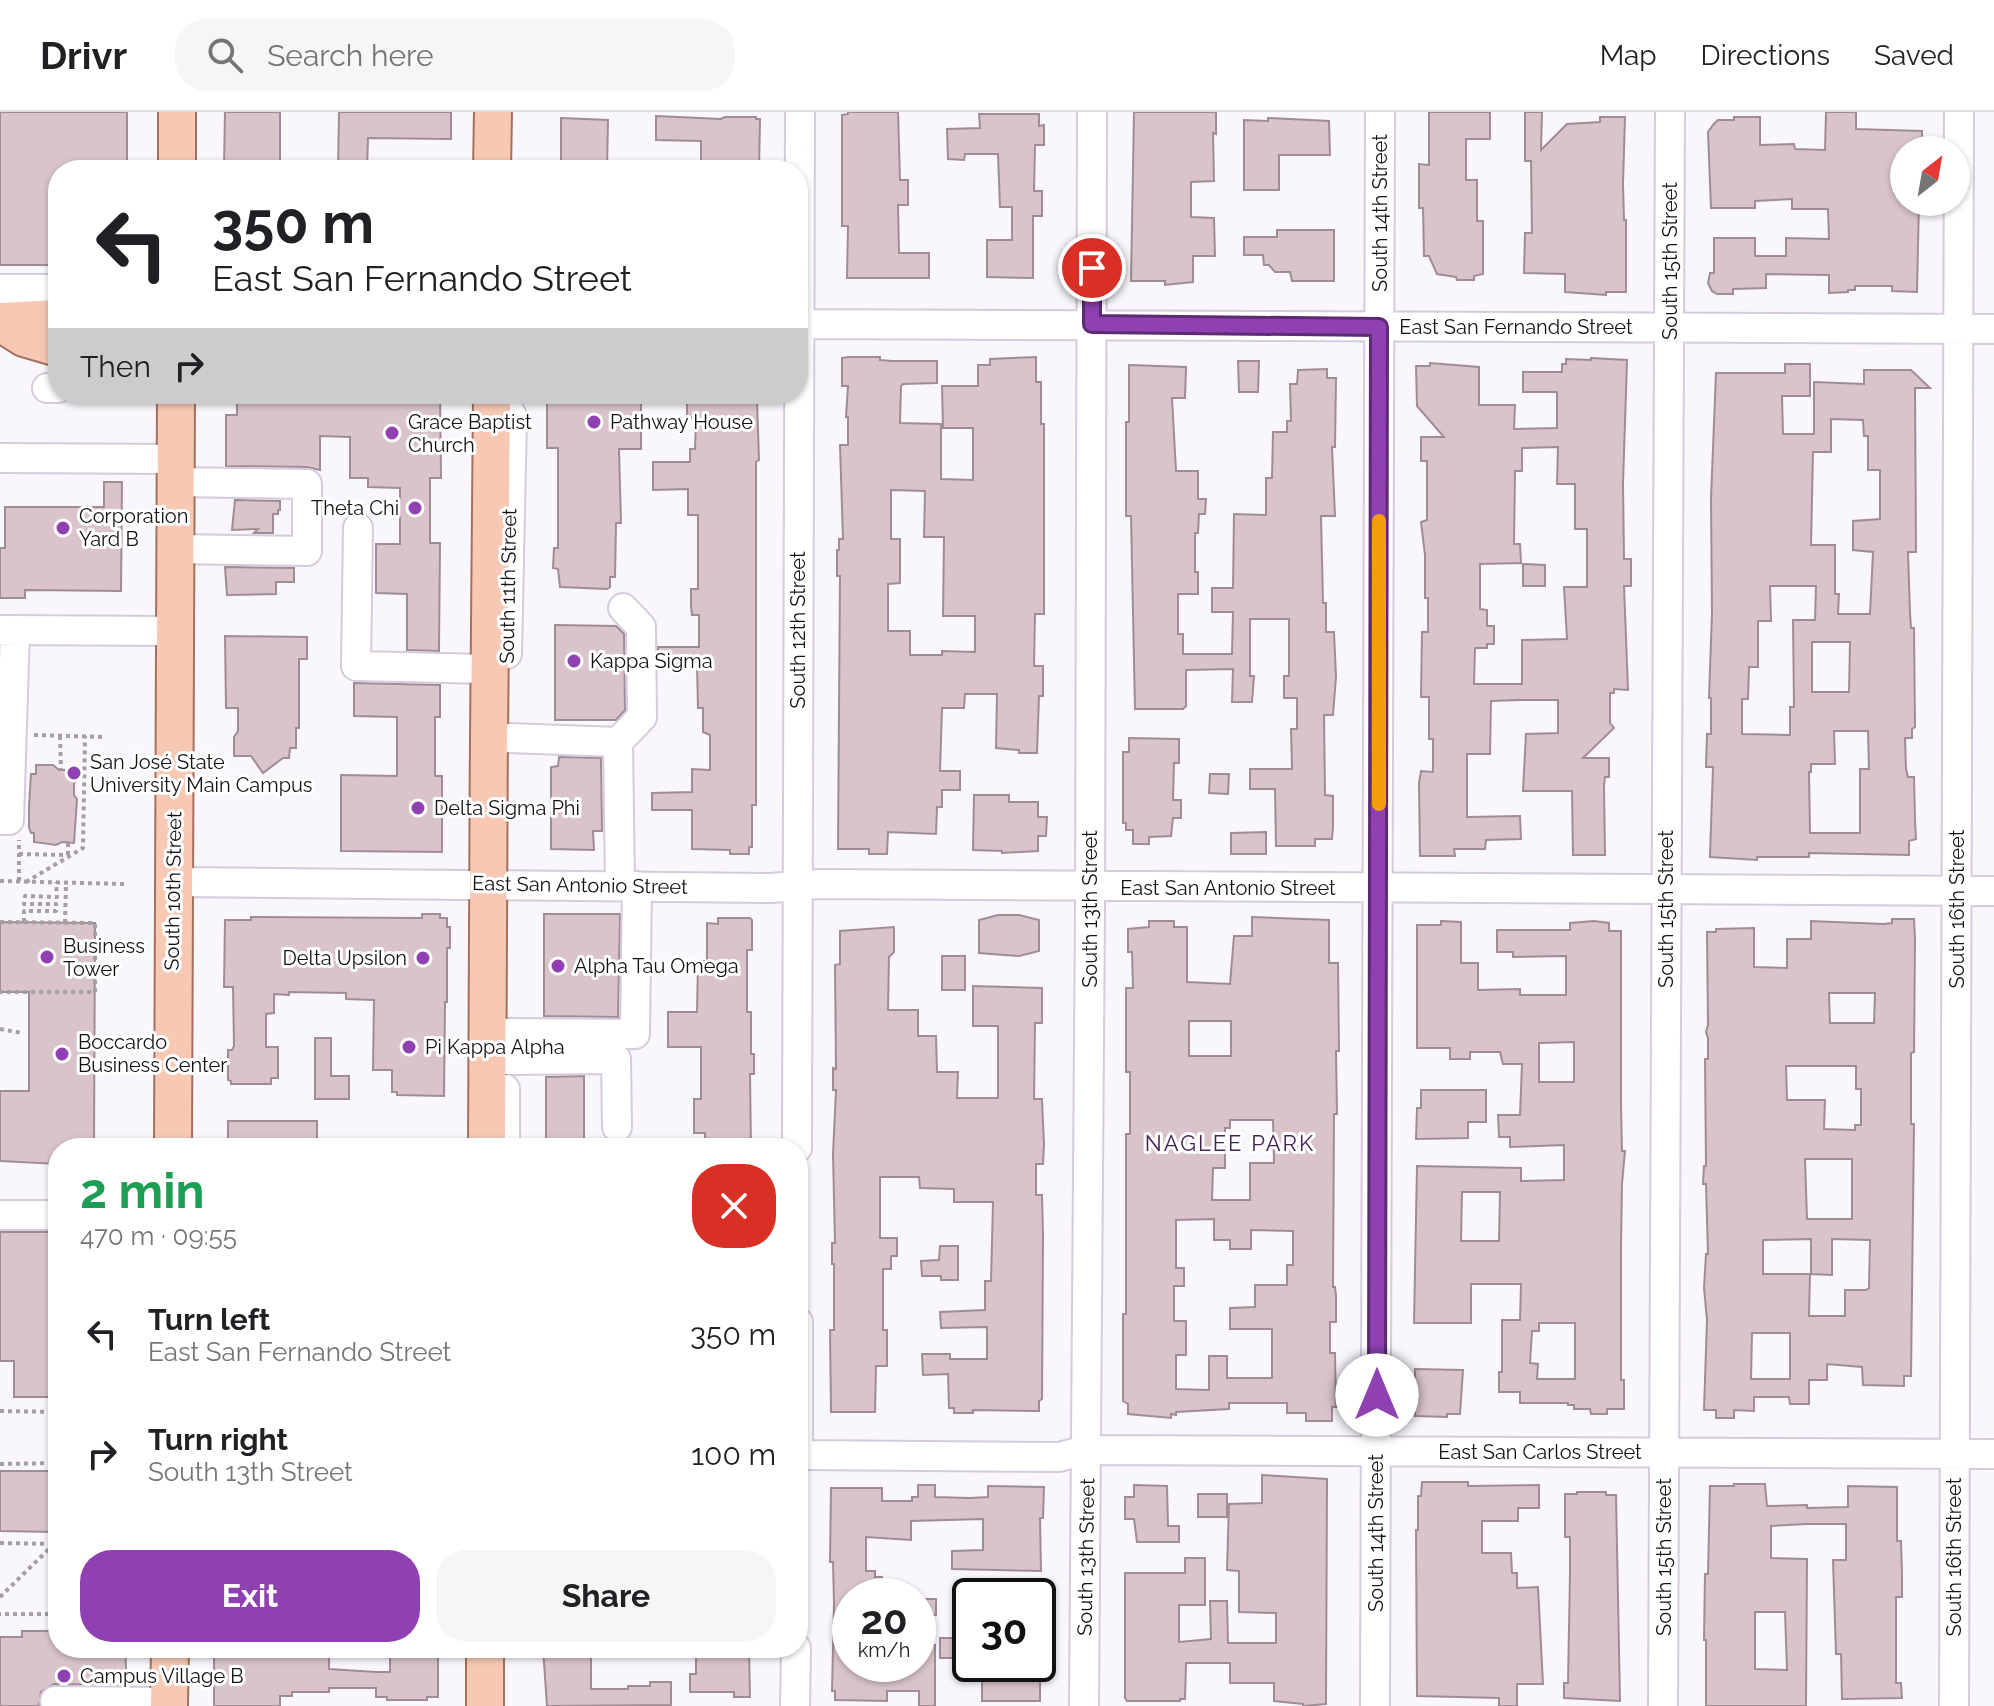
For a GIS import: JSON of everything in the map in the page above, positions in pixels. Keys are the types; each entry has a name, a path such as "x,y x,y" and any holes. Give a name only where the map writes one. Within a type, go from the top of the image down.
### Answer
{"main road":[{"path":"177,112 177,160"},
{"path":"492,160 493,112"},
{"path":"0,322 48,319"},
{"path":"0,322 24,338 48,345"},
{"name":"South 10th Street","path":"173,1138 175,404"},
{"name":"South 11th Street","path":"487,1138 492,404"},
{"path":"170,1658 170,1704"},
{"path":"485,1658 485,1706"}],"street":[{"path":"509,112 509,160"},
{"name":"South 12th Street","path":"800,112 800,160"},
{"name":"South 13th Street","path":"1084,1706 1092,112"},
{"name":"South 14th Street","path":"1375,1706 1380,112"},
{"name":"South 15th Street","path":"1663,1706 1670,112"},
{"name":"South 16th Street","path":"1954,1706 1959,112"},
{"path":"0,289 48,289"},
{"name":"East San Fernando Street","path":"808,324 1994,329"},
{"name":"South 11th Street","path":"490,777 504,756 505,738 512,416 505,404"},
{"name":"South 12th Street","path":"797,1138 799,404"},
{"path":"0,458 52,472 176,470 307,484 307,551 175,549"},
{"path":"358,528 356,666 488,669"},
{"path":"505,738 618,742 642,717 641,627 623,608"},
{"path":"0,820 9,820 7,630 174,631"},
{"path":"505,1046 635,1034 629,886 618,742"},
{"name":"East San Antonio Street","path":"174,882 771,888 820,884 1994,891"},
{"path":"488,960 506,975 505,1138"},
{"path":"505,1046 616,1059 617,1127"},
{"path":"0,1215 48,1215"},
{"name":"East San Carlos Street","path":"808,1438 1059,1441 1086,1450"},
{"name":"East San Carlos Street","path":"808,1455 1059,1457 1086,1450 1994,1454"},
{"path":"501,1658 501,1706"},
{"path":"795,1706 796,1658"},
{"path":"55,1701 170,1704"}],"path":[{"path":"33,735 105,737"},
{"path":"60,736 61,770"},
{"path":"26,882 83,848 85,736"},
{"path":"68,842 69,855"},
{"path":"19,854 69,855"},
{"path":"0,881 124,884"},
{"path":"24,922 24,911 56,911 56,904 24,904 25,896 57,897 56,882"},
{"path":"65,923 66,883"},
{"path":"0,922 95,923 95,992 0,992"},
{"path":"0,1029 22,1033"},
{"path":"0,1411 48,1412"},
{"path":"0,1464 48,1463"},
{"path":"0,1543 48,1544"},
{"path":"0,1597 48,1550"},
{"path":"0,1614 48,1614"}],"building":[{"path":"0,112 127,112 127,160 48,160 48,265 0,265"},
{"path":"225,112 280,112 280,160 224,160"},
{"path":"339,112 451,112 451,139 368,138 367,160 338,160"},
{"path":"848,112 898,112 900,180 908,180 908,205 898,205 899,253 929,253 929,278 847,278 848,226 842,226 842,115"},
{"path":"1134,112 1216,112 1214,181 1191,182 1191,217 1214,218 1215,256 1193,256 1193,282 1165,285 1165,281 1131,281"},
{"path":"1429,112 1490,112 1490,139 1466,139 1466,180 1477,180 1477,221 1483,221 1483,274 1474,276 1474,280 1457,280 1456,277 1437,274 1429,256 1424,256 1419,164 1429,165"},
{"path":"1525,112 1542,112 1541,150 1567,124 1600,122 1600,117 1625,117 1626,292 1606,292 1606,295 1565,292 1565,274 1524,273 1525,233 1532,233 1531,161 1525,161"},
{"path":"1826,112 1856,112 1856,129 1922,131 1922,136 1890,136 1890,216 1919,216 1917,292 1892,291 1892,286 1855,286 1855,290 1848,292 1829,293 1829,275 1766,274 1766,288 1733,289 1733,294 1712,291 1708,283 1710,273 1714,273 1714,238 1755,238 1755,256 1786,256 1786,238 1829,239 1828,209 1792,209 1792,199 1755,201 1755,208 1711,208 1708,132 1713,125 1718,120 1734,120 1734,117 1760,117 1760,145 1794,144 1795,149 1825,150"},
{"path":"979,114 1039,114 1039,126 1044,125 1044,145 1035,145 1034,191 1042,191 1042,216 1033,216 1033,278 987,277 987,240 1012,240 1012,207 1000,207 998,154 965,154 964,160 948,159 947,129 980,128"},
{"path":"656,116 760,119 759,160 701,160 701,141 656,140"},
{"path":"561,118 608,120 607,160 561,160"},
{"path":"1268,118 1329,121 1330,155 1279,155 1279,190 1244,190 1244,120 1268,121"},
{"path":"1277,230 1334,230 1334,281 1292,281 1290,272 1275,272 1269,265 1264,265 1263,255 1244,255 1244,237 1277,237"},
{"path":"1036,357 1036,382 1041,382 1041,424 1044,424 1044,614 1035,614 1034,666 1043,666 1037,753 996,748 997,694 965,694 964,708 942,708 940,771 960,771 960,790 942,790 942,807 937,807 936,834 888,832 887,854 869,854 869,849 838,849 840,576 837,576 837,550 839,539 843,539 840,445 848,445 848,386 842,386 842,358 937,361 937,383 901,386 900,423 941,424 941,479 973,480 973,428 943,428 942,386 978,386 978,365 990,365 990,359","holes":["891,490 925,491 924,537 944,537 943,616 975,616 975,652 942,651 942,655 910,655 910,631 888,631 888,584 900,583 900,539 891,539"]},
{"path":"1566,359 1627,360 1623,484 1624,559 1631,559 1631,586 1624,586 1628,690 1614,689 1614,693 1610,693 1610,723 1614,728 1583,758 1609,758 1609,777 1605,777 1604,786 1605,855 1573,855 1572,791 1523,791 1526,734 1558,733 1558,700 1518,700 1491,701 1490,754 1467,754 1467,817 1520,816 1521,839 1486,840 1485,849 1454,849 1455,856 1420,856 1419,783 1421,771 1433,772 1429,697 1421,697 1422,632 1428,632 1428,598 1425,598 1421,522 1427,520 1427,461 1421,461 1421,437 1444,437 1417,406 1416,366 1430,366 1430,363 1479,367 1479,405 1515,405 1514,429 1557,428 1557,392 1523,392 1523,372 1562,372","holes":["1558,447 1557,484 1575,484 1575,529 1587,529 1587,587 1564,587 1567,639 1522,640 1522,684 1474,684 1475,648 1487,648 1487,644 1494,644 1494,626 1487,626 1487,610 1480,609 1480,564 1521,563 1520,544 1514,544 1515,471 1522,471 1522,448"]},
{"path":"1238,361 1259,361 1258,392 1239,392"},
{"path":"1785,364 1810,364 1810,396 1782,396 1783,434 1814,434 1814,382 1864,384 1864,370 1911,370 1930,388 1915,388 1916,552 1908,552 1911,628 1914,628 1915,727 1912,738 1905,738 1906,769 1908,777 1914,777 1916,839 1909,841 1909,855 1809,853 1809,857 1757,857 1757,860 1710,857 1713,767 1706,767 1707,734 1711,734 1711,498 1716,373 1785,373","holes":["1831,419 1863,420 1864,436 1868,436 1868,470 1880,470 1880,519 1853,521 1853,550 1873,552 1870,614 1838,614 1835,545 1811,545 1813,452 1831,452","1770,586 1816,586 1815,620 1793,620 1794,707 1790,707 1790,735 1742,734 1742,699 1748,699 1749,667 1758,667 1758,621 1771,621","1812,642 1850,642 1849,692 1812,692","1834,731 1868,731 1869,769 1860,769 1860,833 1810,833 1811,764 1835,764"]},
{"path":"1129,365 1186,367 1185,398 1172,398 1176,471 1198,471 1198,499 1206,499 1205,514 1199,514 1198,533 1195,533 1198,594 1178,594 1178,634 1183,634 1183,654 1232,654 1233,612 1212,612 1212,588 1233,588 1234,514 1266,515 1266,478 1272,478 1273,432 1287,432 1287,421 1291,421 1290,384 1297,384 1298,370 1327,369 1327,378 1336,378 1335,447 1332,447 1335,516 1321,516 1323,603 1326,603 1326,632 1334,632 1336,677 1333,715 1324,715 1325,795 1333,796 1333,827 1332,839 1315,839 1315,846 1276,846 1275,789 1250,789 1250,769 1292,769 1291,729 1297,729 1297,698 1284,698 1284,676 1289,676 1289,619 1250,619 1250,676 1254,676 1252,702 1232,702 1233,669 1186,670 1186,706 1183,709 1135,709 1131,516 1126,516"},
{"path":"237,404 440,404 441,478 430,478 430,543 440,543 439,651 407,650 407,594 376,593 376,544 400,544 400,488 368,487 368,478 350,478 350,437 320,436 320,470 307,467 226,466 226,415 237,415"},
{"path":"547,404 641,404 641,449 619,449 621,523 616,523 615,577 610,577 610,587 607,589 560,587 558,569 553,568 554,548 558,548 558,448 547,448"},
{"path":"687,404 757,404 756,805 752,805 752,847 749,847 749,854 692,849 692,810 652,810 652,793 692,792 692,769 710,770 710,735 703,732 703,708 698,708 697,666 658,666 658,647 699,647 699,615 692,615 691,606 691,589 698,589 698,515 688,515 688,489 653,490 653,462 690,462 690,449 695,449 696,418 687,418"},
{"name":"Corporation Yard B","path":"104,482 122,482 121,591 25,590 25,598 0,598 0,548 5,548 5,507 104,507"},
{"path":"235,500 280,501 278,514 273,514 273,533 254,533 258,529 232,530"},
{"path":"1523,564 1545,565 1545,586 1523,586"},
{"path":"225,567 294,568 294,582 276,582 276,594 227,595"},
{"name":"Kappa Sigma","path":"555,625 616,626 624,634 625,710 616,720 555,720"},
{"path":"225,636 307,637 307,659 299,659 296,748 290,748 289,758 283,758 263,773 251,756 234,756 238,708 226,708"},
{"path":"354,683 440,685 440,717 435,717 435,776 442,776 442,852 341,851 341,775 397,776 397,717 354,716"},
{"path":"1129,738 1179,739 1179,763 1174,763 1173,800 1181,800 1181,818 1173,818 1171,836 1149,837 1149,844 1133,844 1133,830 1126,830 1126,823 1123,823 1123,752 1129,752"},
{"path":"559,757 601,758 602,831 593,831 594,850 551,849 551,767 558,766"},
{"path":"36,765 53,765 59,770 68,770 77,778 74,784 77,799 74,843 56,845 34,842 34,833 29,827 29,807 31,774 36,774"},
{"path":"1210,774 1229,774 1228,794 1209,793"},
{"path":"974,795 1009,795 1009,802 1038,802 1038,817 1047,817 1046,836 1038,836 1038,851 1002,853 973,850"},
{"path":"1266,832 1266,854 1231,854 1231,833"},
{"path":"422,914 440,914 440,918 447,918 447,927 450,927 444,1096 397,1095 397,1092 392,1092 392,1070 373,1070 374,1000 346,999 346,993 274,994 274,1013 266,1014 266,1047 278,1047 278,1078 271,1078 271,1084 231,1084 228,1080 228,1050 234,1046 233,987 224,987 225,920 251,920 251,917 422,918"},
{"name":"Alpha Tau Omega","path":"544,914 620,914 618,1017 544,1016"},
{"path":"998,915 1019,915 1039,920 1039,951 1019,956 979,953 979,920"},
{"path":"1252,917 1329,920 1329,963 1338,963 1333,1287 1336,1322 1330,1322 1330,1353 1335,1353 1336,1407 1332,1407 1332,1421 1306,1421 1306,1413 1287,1413 1287,1403 1229,1403 1229,1409 1176,1412 1176,1415 1171,1414 1171,1418 1128,1414 1128,1404 1123,1401 1126,1134 1130,1134 1126,988 1133,988 1128,929 1149,927 1149,921 1174,921 1174,927 1187,927 1187,982 1230,984 1234,936 1252,936","holes":["1189,1021 1231,1021 1231,1056 1189,1056","1230,1120 1273,1120 1274,1163 1250,1163 1250,1200 1212,1200 1213,1168 1225,1168 1225,1128 1230,1128","1214,1219 1214,1240 1230,1240 1230,1249 1251,1249 1251,1230 1293,1231 1293,1265 1287,1265 1287,1285 1255,1285 1255,1307 1230,1308 1230,1329 1272,1329 1272,1378 1227,1378 1227,1356 1209,1356 1209,1390 1176,1389 1176,1355 1186,1355 1186,1321 1174,1321 1174,1286 1184,1286 1184,1268 1176,1268 1176,1220"]},
{"path":"718,918 752,920 752,950 747,950 747,1012 751,1012 751,1054 754,1054 754,1074 750,1074 751,1138 705,1138 705,1133 694,1133 694,1099 701,1099 701,1047 668,1047 668,1012 697,1012 698,961 707,961 707,923 718,924"},
{"path":"1892,919 1914,919 1911,1376 1904,1376 1904,1386 1863,1385 1862,1367 1827,1364 1827,1380 1809,1380 1809,1404 1790,1404 1789,1397 1754,1397 1754,1411 1734,1410 1734,1418 1716,1418 1716,1410 1704,1410 1707,1320 1704,1288 1708,1254 1706,1184 1703,1184 1706,1166 1705,1059 1708,1059 1707,932 1754,928 1754,967 1787,968 1787,939 1811,939 1811,921 1892,923","holes":["1829,993 1875,993 1874,1023 1830,1023","1786,1066 1856,1066 1856,1089 1861,1089 1861,1125 1855,1125 1855,1130 1824,1129 1825,1100 1787,1100","1805,1159 1852,1159 1852,1219 1807,1219","1811,1239 1811,1274 1832,1275 1832,1239 1870,1240 1869,1288 1845,1290 1845,1316 1809,1316 1810,1274 1763,1274 1763,1240","1752,1333 1790,1333 1790,1379 1751,1379"]},
{"path":"1441,921 1461,922 1461,963 1478,963 1478,990 1520,989 1520,995 1566,995 1566,956 1513,957 1513,952 1497,952 1497,930 1570,930 1570,923 1594,921 1609,923 1609,931 1621,931 1621,1104 1622,1151 1625,1151 1622,1184 1621,1380 1624,1380 1624,1409 1607,1409 1607,1414 1591,1414 1590,1409 1574,1409 1574,1405 1568,1403 1520,1403 1520,1392 1499,1392 1502,1320 1520,1320 1521,1284 1471,1284 1471,1323 1414,1323 1417,1166 1521,1168 1521,1181 1564,1180 1564,1145 1510,1147 1510,1137 1499,1137 1498,1115 1520,1115 1522,1064 1503,1064 1500,1052 1470,1052 1470,1059 1450,1059 1450,1048 1417,1048 1417,925 1441,925","holes":["1574,1042 1574,1082 1539,1082 1539,1043","1462,1192 1500,1192 1499,1241 1461,1241","1539,1323 1575,1323 1575,1379 1537,1379 1538,1364 1530,1363 1532,1331 1539,1331"]},
{"path":"0,922 95,923 94,1138 48,1138 48,1163 0,1161 0,1091 29,1091 29,992 0,992"},
{"path":"894,927 894,952 889,957 888,1010 918,1010 918,1036 936,1036 937,1072 958,1072 957,1098 998,1098 998,1026 973,1026 973,986 1042,988 1042,1023 1035,1023 1034,1099 1042,1099 1044,1145 1043,1164 1036,1164 1036,1195 1042,1195 1043,1236 1042,1399 1039,1401 1039,1411 973,1410 973,1413 954,1413 954,1408 949,1408 948,1374 923,1375 922,1354 950,1354 950,1359 987,1359 987,1327 941,1328 940,1312 985,1310 985,1281 991,1281 993,1202 954,1202 954,1189 920,1188 919,1177 880,1177 880,1238 897,1238 897,1256 891,1256 891,1269 883,1269 883,1330 887,1330 887,1366 876,1366 875,1412 831,1412 830,1330 834,1330 832,1243 835,1243 835,965 840,964 840,931"},
{"path":"942,956 965,956 965,990 942,990"},
{"path":"315,1038 331,1038 331,1076 349,1076 349,1099 315,1099"},
{"path":"584,1076 584,1138 546,1138 546,1077"},
{"path":"1421,1090 1486,1090 1486,1122 1468,1122 1468,1138 1416,1139"},
{"path":"228,1121 317,1121 317,1138 228,1138"},
{"path":"0,1232 48,1232 48,1397 14,1397 14,1361 0,1361"},
{"path":"940,1246 958,1246 958,1280 922,1276 921,1261 939,1260"},
{"path":"1415,1369 1463,1370 1460,1414 1447,1414 1447,1417 1415,1416"},
{"path":"0,1471 48,1471 48,1532 0,1531"},
{"path":"1262,1475 1327,1479 1326,1704 1303,1706 1274,1701 1274,1683 1230,1683 1230,1663 1186,1663 1185,1699 1180,1701 1127,1701 1125,1573 1185,1573 1185,1558 1205,1558 1205,1605 1179,1605 1179,1642 1211,1639 1210,1601 1227,1601 1228,1643 1276,1643 1276,1613 1239,1612 1239,1571 1227,1570 1229,1504 1262,1503"},
{"path":"1422,1482 1468,1482 1468,1486 1539,1485 1539,1508 1518,1508 1518,1521 1482,1521 1482,1553 1511,1553 1512,1573 1517,1573 1517,1588 1538,1587 1543,1684 1517,1684 1517,1706 1499,1706 1499,1698 1417,1696 1416,1530"},
{"path":"1765,1484 1767,1506 1807,1505 1807,1508 1848,1507 1848,1486 1897,1487 1897,1541 1901,1541 1902,1597 1896,1597 1896,1683 1901,1683 1902,1698 1842,1699 1841,1654 1836,1654 1833,1560 1846,1560 1846,1524 1807,1524 1771,1526 1771,1558 1807,1559 1806,1706 1706,1706 1705,1574 1708,1574 1710,1486","holes":["1755,1612 1785,1612 1787,1670 1755,1669"]},
{"path":"918,1485 935,1485 935,1497 970,1498 988,1497 988,1486 1044,1487 1043,1518 1040,1518 1041,1571 952,1569 952,1551 983,1550 983,1519 911,1521 911,1540 866,1537 866,1571 875,1571 875,1577 882,1578 833,1578 833,1562 830,1562 831,1488 882,1488 882,1501 912,1501 912,1497 918,1497"},
{"path":"1134,1485 1167,1486 1168,1526 1179,1526 1179,1542 1137,1542 1134,1519 1125,1519 1125,1497 1134,1497"},
{"path":"1198,1494 1227,1494 1227,1517 1198,1517"},
{"path":"1565,1494 1616,1495 1620,1701 1564,1698 1564,1683 1568,1683 1570,1573 1570,1537 1565,1537"},
{"name":"Campus Village B","path":"22,1631 48,1631 48,1658 126,1658 127,1685 54,1684 41,1692 39,1706 0,1706 0,1637 22,1637"},
{"path":"940,1638 952,1638 952,1658 940,1658"},
{"path":"214,1658 329,1658 329,1669 390,1672 390,1658 438,1658 438,1697 427,1697 427,1700 387,1700 387,1697 376,1697 376,1688 329,1688 329,1692 292,1692 292,1696 280,1696 280,1706 214,1706"},
{"path":"544,1658 591,1658 591,1689 628,1689 628,1686 650,1686 650,1682 671,1682 671,1705 547,1706"},
{"path":"696,1658 749,1658 750,1697 734,1697 734,1692 690,1692 690,1674 696,1674"},
{"path":"832,1682 935,1682 935,1706 919,1706 919,1691 887,1691 887,1701 835,1700 835,1691 832,1691"},
{"path":"982,1682 1040,1682 1040,1701 982,1701"}],"slow traffic":[{"path":"1379,521 1379,804"}],"place":[{"name":"Pathway House","path":"594,422"},
{"name":"Grace Baptist Church","path":"392,433"},
{"name":"Theta Chi","path":"415,508"},
{"name":"Corporation Yard B","path":"63,528"},
{"name":"Kappa Sigma","path":"574,661"},
{"name":"San José State University Main Campus","path":"74,773"},
{"name":"Delta Sigma Phi","path":"418,808"},
{"name":"Business Tower","path":"47,957"},
{"name":"Delta Upsilon","path":"423,958"},
{"name":"Alpha Tau Omega","path":"558,966"},
{"name":"Pi Kappa Alpha","path":"409,1047"},
{"name":"Boccardo Business Center","path":"62,1054"},
{"name":"Campus Village B","path":"64,1676"}],"district":[{"name":"NAGLEE PARK","path":"1230,1143"}],"route":[{"path":"1092,268 1092,324 1379,327 1377,1395"}]}
